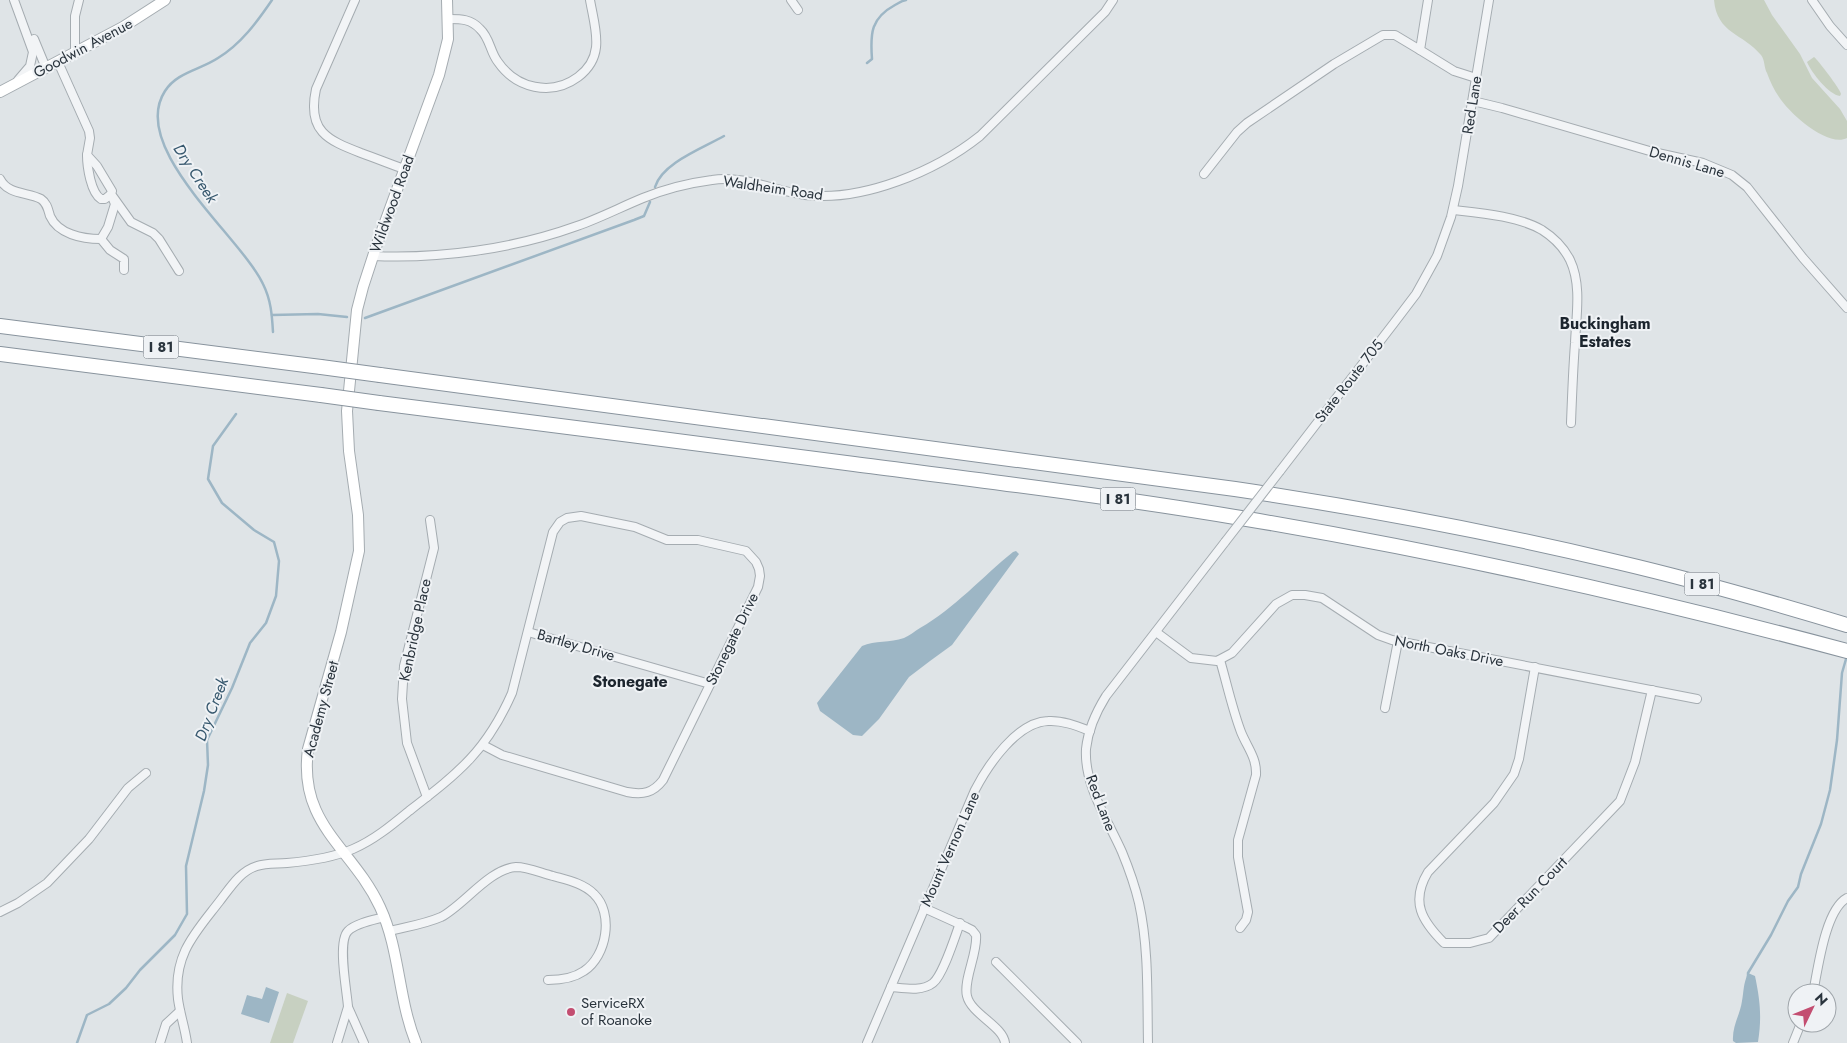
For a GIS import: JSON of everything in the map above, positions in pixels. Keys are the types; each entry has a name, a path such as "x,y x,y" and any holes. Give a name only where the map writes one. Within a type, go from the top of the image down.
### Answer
{"highway":[{"name":"I 81","path":"0,326 1235,489 1333,504 1435,522 1609,560 1847,625"},
{"name":"I 81","path":"0,354 1046,488 1255,520 1557,579 1669,605 1847,651"}],"street":[{"path":"14,0 33,52 30,66 15,84"},
{"path":"20,0 46,68"},
{"path":"75,53 76,16 79,0"},
{"name":"Goodwin Avenue","path":"0,92 123,28 165,0"},
{"path":"355,0 316,89 314,104 316,120 324,134 335,143 404,169"},
{"name":"Wildwood Road","path":"347,411 357,310 373,256 439,75 445,53 449,20 448,0"},
{"path":"449,20 465,19 480,28 490,44 496,61 509,76 529,87 546,89 566,83 577,77 593,60 598,41 590,0"},
{"path":"791,0 798,10"},
{"name":"Waldheim Road","path":"373,256 415,256 497,248 533,240 578,225 670,188 714,180 752,182 779,190 827,197 874,188 903,179 963,149 980,136 1105,12 1113,0"},
{"path":"1420,50 1428,0"},
{"name":"Red Lane","path":"1453,210 1489,0"},
{"path":"1812,0 1830,26 1847,45"},
{"path":"1204,174 1247,123 1334,64 1383,35 1395,35 1454,71 1476,78"},
{"path":"58,62 89,131 88,171 96,195 101,199 105,199 111,194"},
{"name":"Dennis Lane","path":"1473,101 1653,152 1703,163 1732,175 1747,187 1803,258 1847,308"},
{"path":"87,155 97,166 112,191 111,194 115,204 108,227 100,239"},
{"path":"0,179 4,185 22,194 44,201 55,224 60,229 81,237 100,239 110,250 124,259 124,270"},
{"path":"111,194 131,222 153,233 159,239 179,271"},
{"path":"1453,210 1484,214 1532,225 1542,230 1560,245 1571,261 1576,284 1577,304 1570,423"},
{"name":"State Route 705","path":"1225,542 1416,294 1437,256 1453,210"},
{"name":"Academy Street","path":"347,411 349,451 358,515 359,551 341,632 308,749 306,764 308,790 327,831 369,887 385,917 390,931 405,1011 416,1043"},
{"name":"Stonegate Drive","path":"187,1043 180,1011 177,980 182,956 192,936 239,877 246,871 261,865 319,860 344,853 361,845 383,832 457,773 483,746 499,720 512,693 553,532 560,522 567,518 581,516 635,528 667,540 698,540 746,551 756,562 759,569 759,582 658,787 645,793 627,792 502,755 483,746"},
{"name":"Kenbridge Place","path":"427,797 407,743 402,699 404,666 434,548 430,520"},
{"name":"Red Lane","path":"1148,1043 1147,980 1142,918 1130,872 1097,800 1090,777 1086,750 1094,718 1106,696 1225,542"},
{"name":"North Oaks Drive","path":"1220,660 1232,653 1276,604 1292,595 1305,595 1322,598 1378,635 1398,641 1697,699"},
{"name":"Bartley Drive","path":"528,632 710,684"},
{"path":"1156,632 1191,658 1206,661 1220,660 1241,733 1253,756 1256,775 1238,840 1238,857 1248,912 1246,920 1240,928"},
{"path":"1385,708 1398,641"},
{"name":"Deer Run Court","path":"1536,667 1519,759 1514,774 1494,803 1428,872 1422,883 1420,909 1424,920 1444,943 1470,943 1489,938 1620,801 1635,762 1652,690"},
{"name":"Mount Vernon Lane","path":"867,1043 975,790 989,767 1007,745 1028,726 1047,721 1068,724 1090,731"},
{"path":"0,912 33,894 47,883 104,822 128,788 146,773"},
{"path":"390,931 440,917 508,869 526,868 578,884 593,893 604,909 606,920 601,946 596,958 585,971 566,978 548,980"},
{"path":"1815,983 1832,915 1839,904 1847,898"},
{"path":"924,908 960,923 972,930 977,938 966,988 967,998 1004,1037 1005,1043"},
{"path":"364,1043 348,1007 343,954 344,936 352,928 385,917"},
{"path":"891,987 909,989 932,984 939,975 960,923"},
{"path":"996,962 1077,1043"},
{"path":"337,1043 348,1007"},
{"path":"160,1043 166,1024 180,1011"}],"green space":[{"path":"1714,0 1764,0 1772,15 1800,54 1812,78 1840,109 1847,121 1847,138 1839,140 1820,134 1791,112 1777,94 1761,55 1725,27 1716,11"},
{"path":"1814,57 1837,87 1841,94 1840,96 1831,92 1812,71 1807,62"},
{"path":"287,993 308,1001 293,1043 270,1043"}],"water":[{"path":"1016,551 1019,554 952,645 909,677 879,719 862,736 853,735 820,711 817,703 862,646 899,640 908,636 945,611"},
{"path":"1748,973 1755,976 1758,993 1760,1016 1758,1042 1736,1043 1733,1041 1734,1030"},
{"path":"266,987 279,992 269,1023 241,1014 247,995 262,999"}],"waterway":[{"name":"Dry Creek","path":"272,0 234,46 211,62 182,75 170,85 165,91 158,114 162,139 174,165 192,191 251,265 263,284 272,314 273,332"},
{"path":"867,63 872,59 871,41 877,21 887,10 906,0"},
{"path":"655,187 659,178 674,163 724,136"},
{"path":"365,318 644,216 650,202"},
{"path":"272,315 318,314 347,317"},
{"name":"Dry Creek","path":"77,1043 87,1015 109,1004 126,988 140,970 175,935 187,914 186,866 204,791 208,765 207,740 232,688 250,643 266,623 276,596 279,561 274,542 254,530 222,503 208,479 213,446 236,414"},
{"path":"1748,977 1748,973 1771,935 1788,901 1798,887 1801,874 1821,824 1830,790 1837,740 1842,673 1846,659"}],"place":[{"name":"ServiceRX of Roanoke","path":"571,1012"}],"district":[{"name":"Buckingham Estates","path":"1605,332"},
{"name":"Stonegate","path":"630,681"}]}
